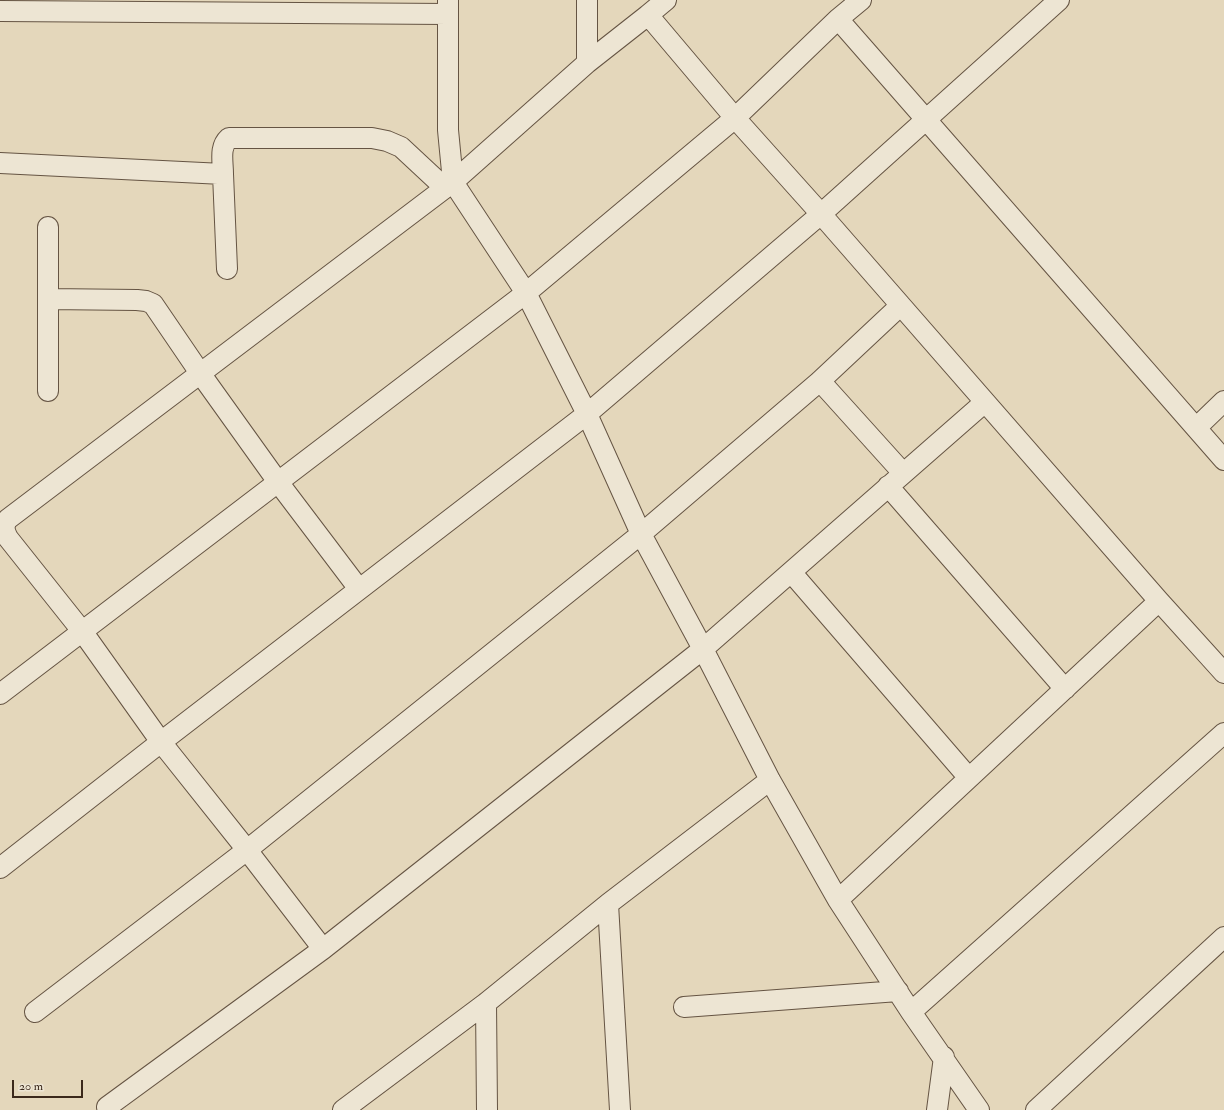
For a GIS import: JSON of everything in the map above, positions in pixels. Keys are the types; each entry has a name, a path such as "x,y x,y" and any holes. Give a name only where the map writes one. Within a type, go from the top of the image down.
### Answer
{"street":[{"path":"587,0 587,63"},
{"path":"323,949 161,742 82,631 8,538 4,530 4,524 8,519 449,185 587,63 648,16 666,0"},
{"path":"0,694 526,293 735,118 838,19 861,0"},
{"path":"0,868 587,414 821,214 1059,0"},
{"path":"0,11 147,6 448,7 449,185"},
{"path":"648,16 735,118 821,214 984,402 1224,672"},
{"path":"838,19 1224,460"},
{"path":"227,269 222,150 224,143 229,138 372,138 387,141 401,147 449,185 526,293 587,414 641,534 703,649 770,780 838,900 911,1012 979,1110"},
{"path":"0,163 223,174"},
{"path":"48,228 48,391"},
{"path":"48,298 137,300 146,301 153,304 278,482 359,589"},
{"path":"35,1012 247,850 641,534 820,381 900,306"},
{"path":"820,381 903,473"},
{"path":"1196,428 1224,401"},
{"path":"107,1107 323,949 703,649 984,402"},
{"path":"888,486 1065,689"},
{"path":"791,572 969,778"},
{"path":"838,900 1160,601"},
{"path":"911,1012 1224,733"},
{"path":"343,1110 486,1002 608,904 770,780"},
{"path":"608,904 620,1110"},
{"path":"1036,1110 1224,937"},
{"path":"684,1007 898,991"},
{"path":"486,1002 487,1110"},
{"path":"938,1110 944,1058"}]}
